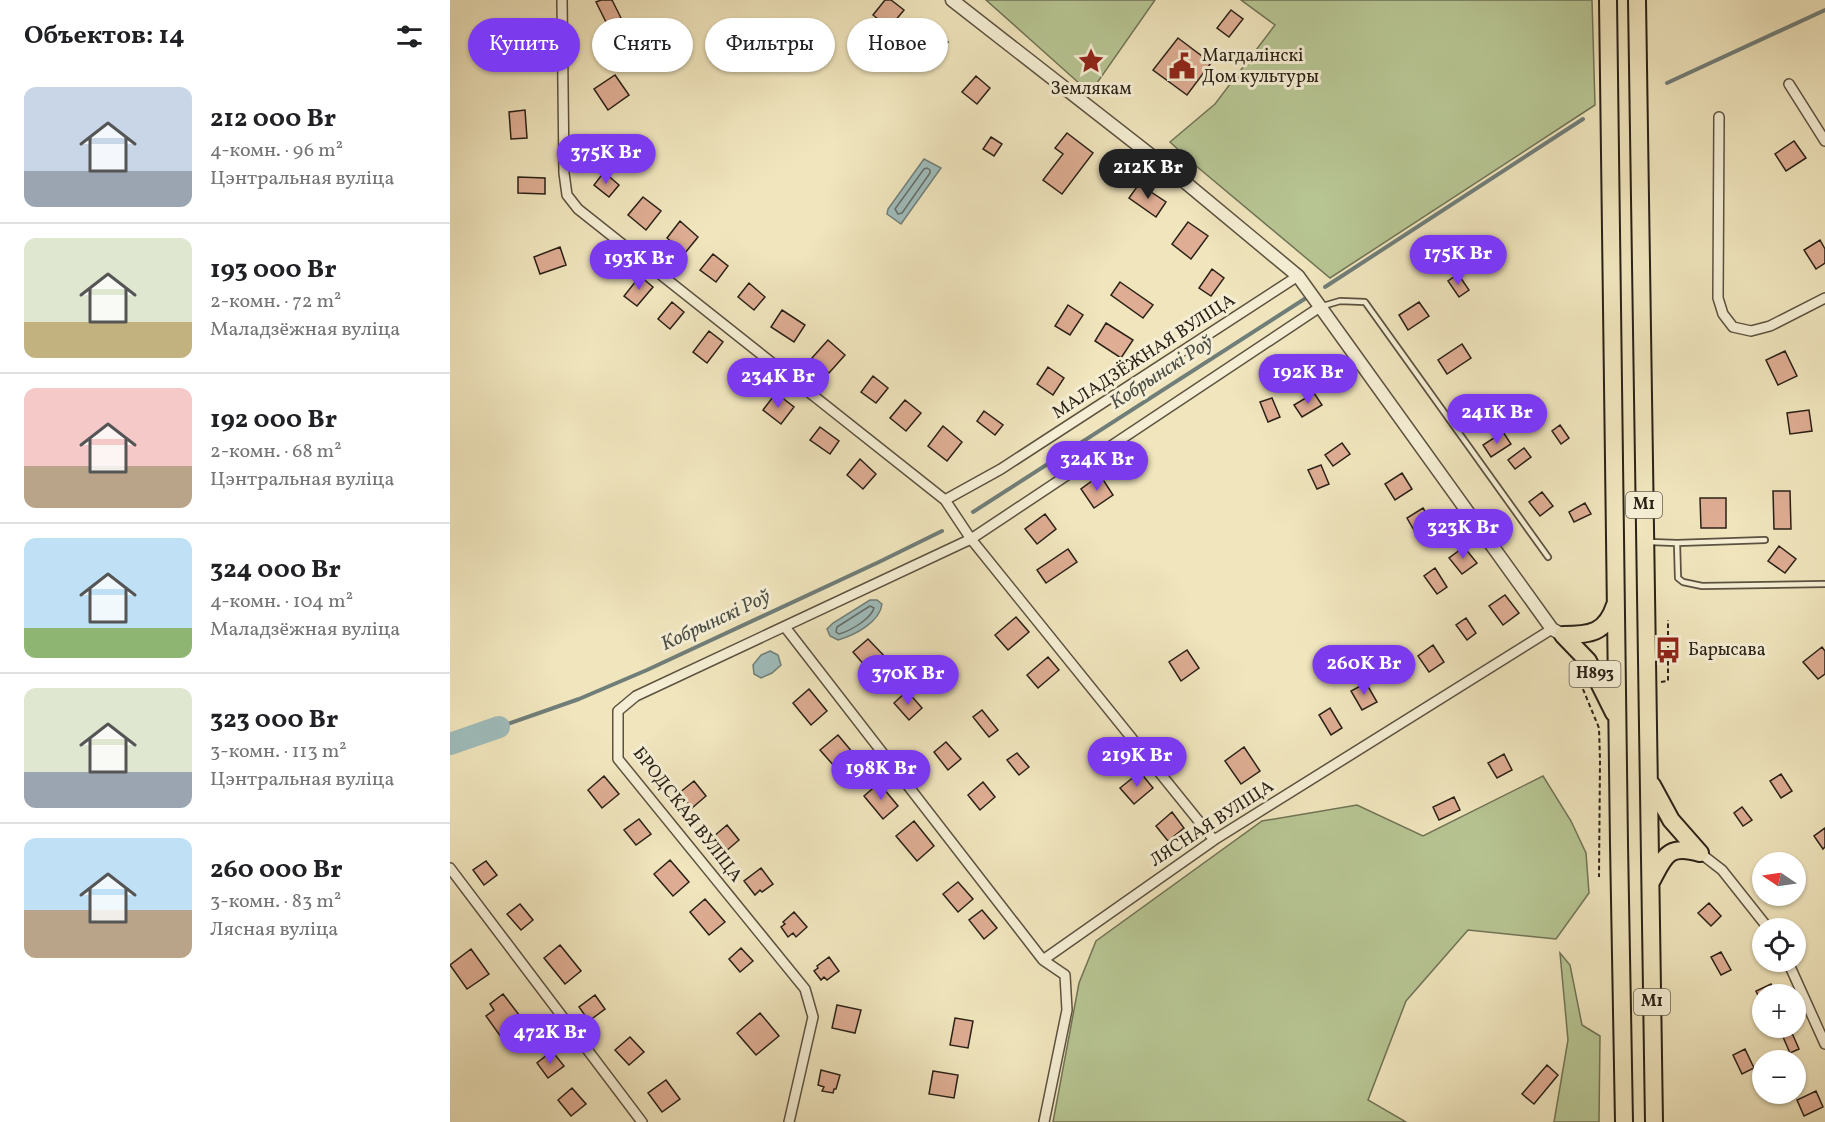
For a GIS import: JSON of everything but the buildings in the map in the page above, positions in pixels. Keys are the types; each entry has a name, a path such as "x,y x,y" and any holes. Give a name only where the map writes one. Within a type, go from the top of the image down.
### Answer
{"highway":[{"name":"М1","path":"1608,0 1624,1122"},
{"name":"М1","path":"1637,0 1654,1122"},
{"name":"Н893","path":"1557,632 1584,635 1600,629 1611,617 1615,604"},
{"name":"Н893","path":"1557,632 1588,661 1617,719"},
{"path":"1649,778 1654,792 1671,820 1700,853"},
{"path":"1651,883 1664,859 1673,850 1685,849 1700,853"}],"street":[{"path":"562,0 564,173 567,195 578,209 945,500 971,539 1214,840"},
{"name":"Н893","path":"952,0 1180,178 1298,276 1557,632"},
{"path":"1789,84 1825,141"},
{"path":"1719,117 1718,298 1724,314 1732,327 1751,331 1770,326 1825,298"},
{"name":"МАЛАДЗЁЖНАЯ ВУЛІЦА","path":"945,500 1001,469 1298,276"},
{"path":"971,539 1320,307"},
{"name":"БРОДСКАЯ ВУЛІЦА","path":"789,1122 813,1017 805,989 618,759 618,711 636,696 971,539"},
{"path":"785,627 1044,960 1065,975 1067,1010 1044,1122"},
{"name":"ЛЯСНАЯ ВУЛІЦА","path":"1044,960 1214,840 1557,632"},
{"path":"1700,853 1722,870 1760,918"},
{"path":"450,868 642,1122"},
{"path":"1793,972 1825,1044"}],"lane":[{"path":"1320,307 1340,301 1365,302 1548,557"},
{"path":"1645,542 1765,540"},
{"path":"1677,543 1678,578 1683,582 1702,586 1825,584"}],"green space":[{"path":"986,0 1155,0 1090,93"},
{"path":"1241,0 1592,0 1595,105 1330,278 1170,142 1215,104 1275,25"},
{"path":"1543,776 1571,821 1586,853 1589,893 1556,939 1468,930 1406,1001 1368,1100 1406,1122 1053,1122 1079,983 1096,941 1262,821 1357,805 1423,836"},
{"path":"1560,953 1570,965 1582,1025 1600,1036 1599,1122 1554,1122 1568,1040"}],"water":[{"path":"924,159 941,168 901,224 887,214 888,209"},
{"path":"870,600 877,600 882,604 877,617 872,622 845,638 838,640 830,636 827,629 833,623"},
{"path":"770,651 778,655 781,665 772,673 761,678 754,674 753,665 761,655"}],"waterway":[{"name":"Кобрынскі Роў","path":"1667,83 1825,10"},
{"name":"Кобрынскі Роў","path":"1325,287 1583,119"},
{"name":"Кобрынскі Роў","path":"973,512 1306,298"},
{"name":"Кобрынскі Роў","path":"499,727 579,699 647,670 942,531"},
{"path":"450,744 499,727"}],"place":[{"name":"Землякам","path":"1091,61"},
{"name":"Магдалінскі Дом культуры","path":"1182,66"},
{"name":"Барысава","path":"1668,650"}]}
